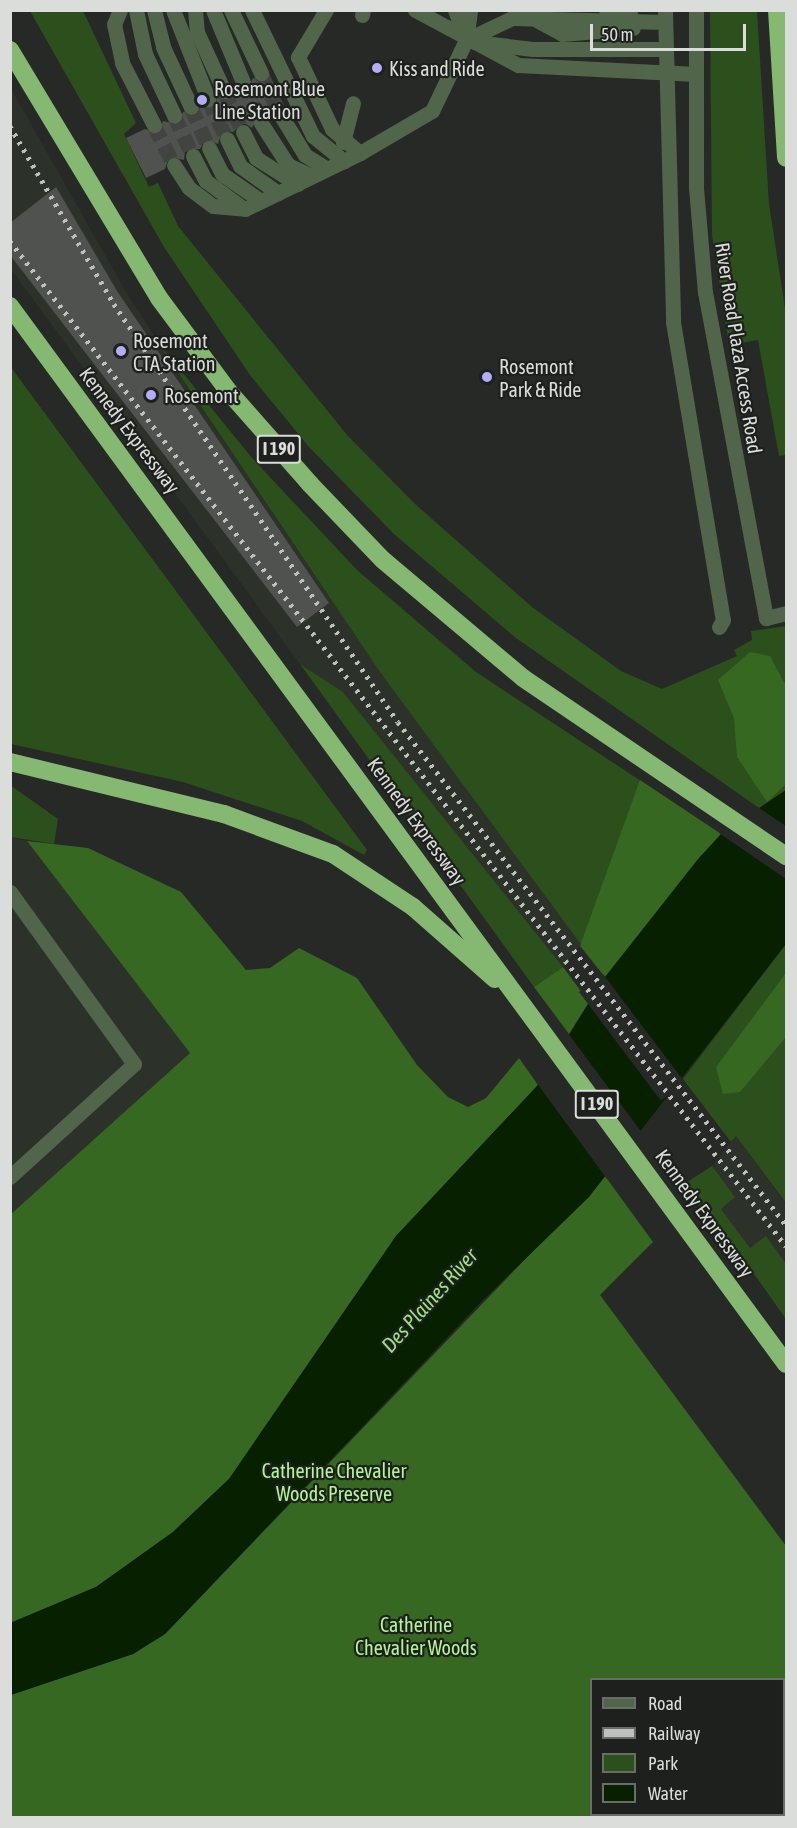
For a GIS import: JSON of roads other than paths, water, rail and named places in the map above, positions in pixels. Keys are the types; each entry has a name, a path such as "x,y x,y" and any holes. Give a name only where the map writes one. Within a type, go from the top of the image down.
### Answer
{"highway":[{"path":"777,10 786,158"},
{"name":"I 190","path":"10,50 159,298 229,392 310,484 450,620 645,761 786,856"},
{"name":"Kennedy Expressway","path":"10,306 786,1364"},
{"path":"10,762 224,814 333,854 413,907 524,1005"}],"lane":[{"path":"120,10 114,24 122,63 154,125"},
{"path":"136,10 145,54 174,115"},
{"path":"154,10 163,47 191,107"},
{"path":"173,10 208,99"},
{"path":"195,10 197,32 224,91"},
{"path":"213,10 243,82"},
{"path":"231,10 261,74"},
{"path":"252,10 313,136 344,161"},
{"path":"326,10 298,57 343,142 360,153"},
{"path":"415,10 466,40 518,65 696,74"},
{"path":"455,10 466,40"},
{"path":"174,165 189,188 213,206 245,209 360,153 432,111 466,40 470,10"},
{"path":"538,20 557,10"},
{"path":"606,10 665,16"},
{"name":"River Road Plaza Access Road","path":"696,10 696,188 705,292 766,618 786,613"},
{"path":"466,40 509,14 538,20 665,16"},
{"path":"665,16 664,71 673,321 723,620 719,627"},
{"path":"466,40 533,49 665,48"},
{"path":"343,142 352,103"},
{"path":"280,114 305,155 327,169"},
{"path":"261,123 288,165 312,176"},
{"path":"243,132 256,158 297,184"},
{"path":"227,140 240,166 278,194"},
{"path":"209,148 222,174 261,201"},
{"path":"193,156 206,181 245,209"},
{"path":"10,892 134,1064 10,1177"}],"water":[{"name":"Des Plaines River","path":"786,790 786,944 589,1197 482,1301 165,1634 133,1654 11,1695 10,1623 96,1587 173,1532 229,1479 396,1236 538,1085 605,977 698,859 721,834"}],"tunnel":[{"path":"261,73 280,114"},
{"path":"243,82 261,123"},
{"path":"224,91 243,132"},
{"path":"208,99 227,139"},
{"path":"191,107 209,148"},
{"path":"174,115 193,156"},
{"path":"154,125 174,165"}],"railway":[{"path":"10,126 114,304 398,722 786,1225"},
{"path":"10,241 786,1246"}],"place":[{"name":"Kiss and Ride","path":"377,68"},
{"name":"Rosemont Blue Line Station","path":"202,100"},
{"name":"Rosemont CTA Station","path":"121,351"},
{"name":"Rosemont Park & Ride","path":"487,377"},
{"name":"Rosemont","path":"151,395"}],"park label":[{"name":"Catherine Chevalier Woods Preserve","path":"334,1482"},
{"name":"Catherine Chevalier Woods","path":"416,1636"}]}
